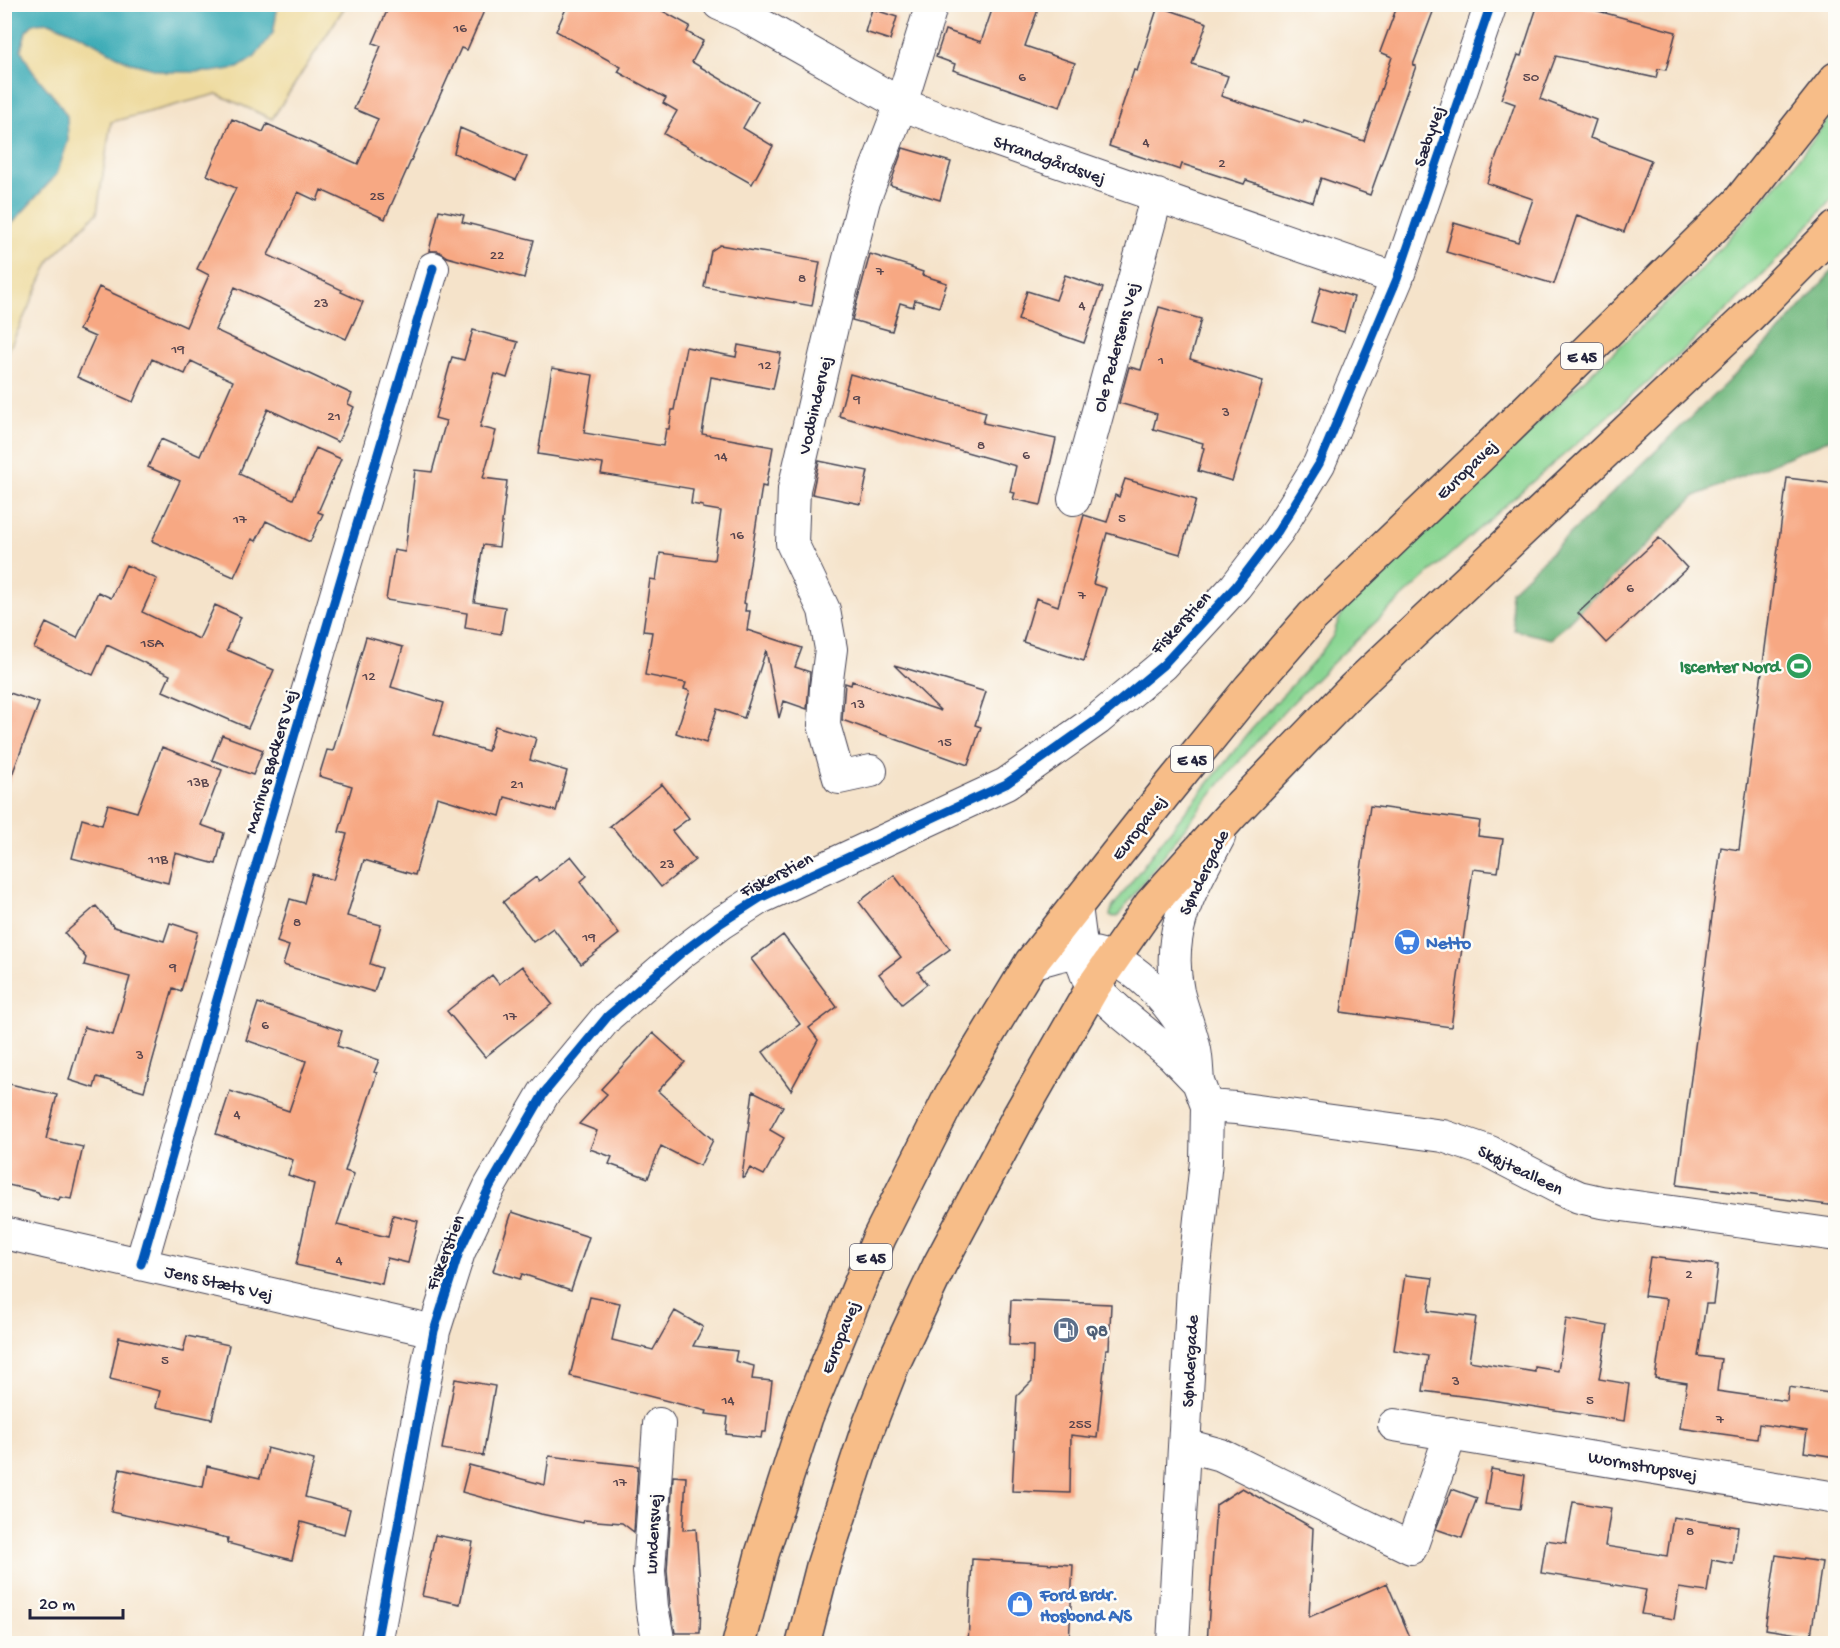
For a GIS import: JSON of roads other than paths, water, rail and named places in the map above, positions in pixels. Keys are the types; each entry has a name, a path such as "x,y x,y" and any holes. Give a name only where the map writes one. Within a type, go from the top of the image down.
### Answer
{"main road":[{"name":"Europavej","path":"739,1644 762,1554 806,1417 879,1239 951,1095 1031,963 1250,688 1312,617 1739,202 1836,79"},
{"path":"803,1644 823,1566 868,1428 894,1364 940,1264 1018,1116 1093,987 1151,904 1233,813 1353,688 1746,319 1836,228"}],"street":[{"name":"Strandgårdsvej","path":"719,4 742,14 901,104 976,133 1397,279"},
{"name":"Vodbindervej","path":"871,771 839,778 824,725 831,649 824,610 792,543 794,489 864,200 901,104 932,4"},
{"name":"Sæbyvej","path":"1397,279 1491,4"},
{"name":"Ole Pedersens Vej","path":"1074,499 1156,195"},
{"name":"Marinus Bødkers Vej","path":"141,1264 240,919 433,268"},
{"name":"Fiskerstien","path":"376,1644 434,1330 459,1252 490,1186 544,1093 608,1016 681,952 721,923 760,898 1006,783 1098,719 1163,665 1236,586 1278,531 1319,464 1397,279"},
{"name":"Søndergade","path":"1173,1644 1194,1286 1206,1161 1202,1094 1192,1039 1177,984 1174,956 1175,936 1180,917 1199,875 1233,813"},
{"path":"1076,906 1084,968 1093,987 1172,1055 1202,1094"},
{"name":"Søndergade","path":"1031,963 1081,952 1113,959 1153,987 1168,1004 1192,1039"},
{"name":"Skøjtealleen","path":"1202,1094 1236,1108 1443,1136 1490,1152 1579,1197 1601,1202 1836,1235"},
{"name":"Jens Stæts Vej","path":"4,1233 434,1330"},
{"name":"Lundensvej","path":"659,1424 649,1571 659,1644"},
{"name":"Wormstrupsvej","path":"1394,1425 1836,1498"},
{"path":"1185,1445 1221,1455 1411,1548 1450,1433"}],"water":[{"path":"5,4 278,5 273,33 255,57 238,68 211,72 166,72 128,62 84,37 50,22 34,23 26,31 21,50 33,72 67,116 68,141 57,174 5,231"}],"place":[{"name":"Iscenter Nord","path":"1799,666"},
{"name":"Netto","path":"1407,942"},
{"name":"Q8","path":"1066,1330"},
{"name":"Ford Brdr. Hosbond A/S","path":"1020,1604"}]}
